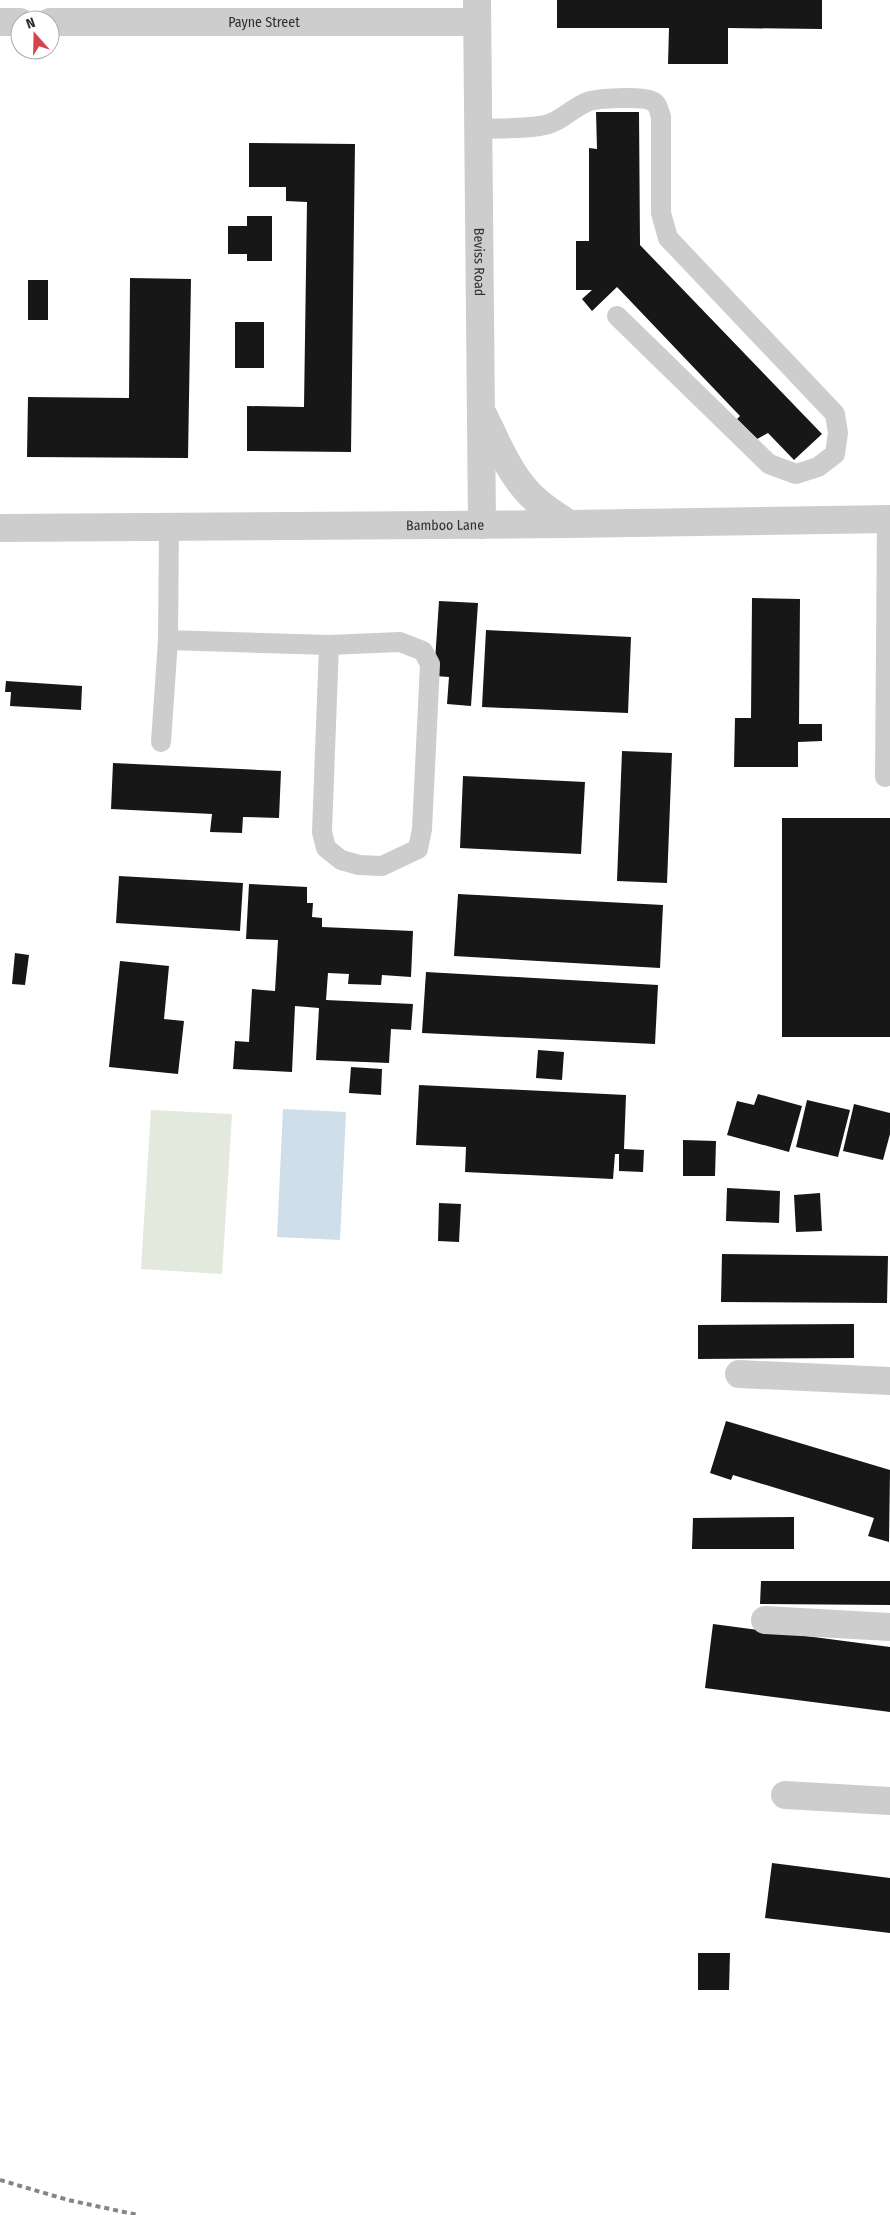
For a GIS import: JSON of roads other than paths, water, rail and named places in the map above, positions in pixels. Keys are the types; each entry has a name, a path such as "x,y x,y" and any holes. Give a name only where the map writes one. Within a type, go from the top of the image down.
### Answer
{"street":[{"name":"Payne Street","path":"60,22 477,11"},
{"name":"Beviss Road","path":"477,11 482,525"},
{"path":"480,408 501,453 520,481 536,501 569,524"},
{"name":"Bamboo Lane","path":"0,528 482,525 889,519"},
{"path":"739,1374 890,1381"},
{"path":"766,1620 890,1627"},
{"path":"785,1795 890,1801"}],"lane":[{"path":"479,129 540,126 556,122 573,108 590,100 637,98 653,101 658,107 660,117 661,213 668,238 835,414 838,433 835,454 818,467 796,474 769,464 617,316"},
{"path":"885,777 889,519"},
{"path":"161,742 168,640 169,526"},
{"path":"168,640 329,645 400,642 423,651 430,664 422,829 418,849 382,866 359,865 341,860 326,848 322,832 329,645"}],"water":[{"path":"283,1109 346,1112 340,1240 277,1237"}],"railway":[{"path":"0,2180 68,2200 138,2215"}]}
